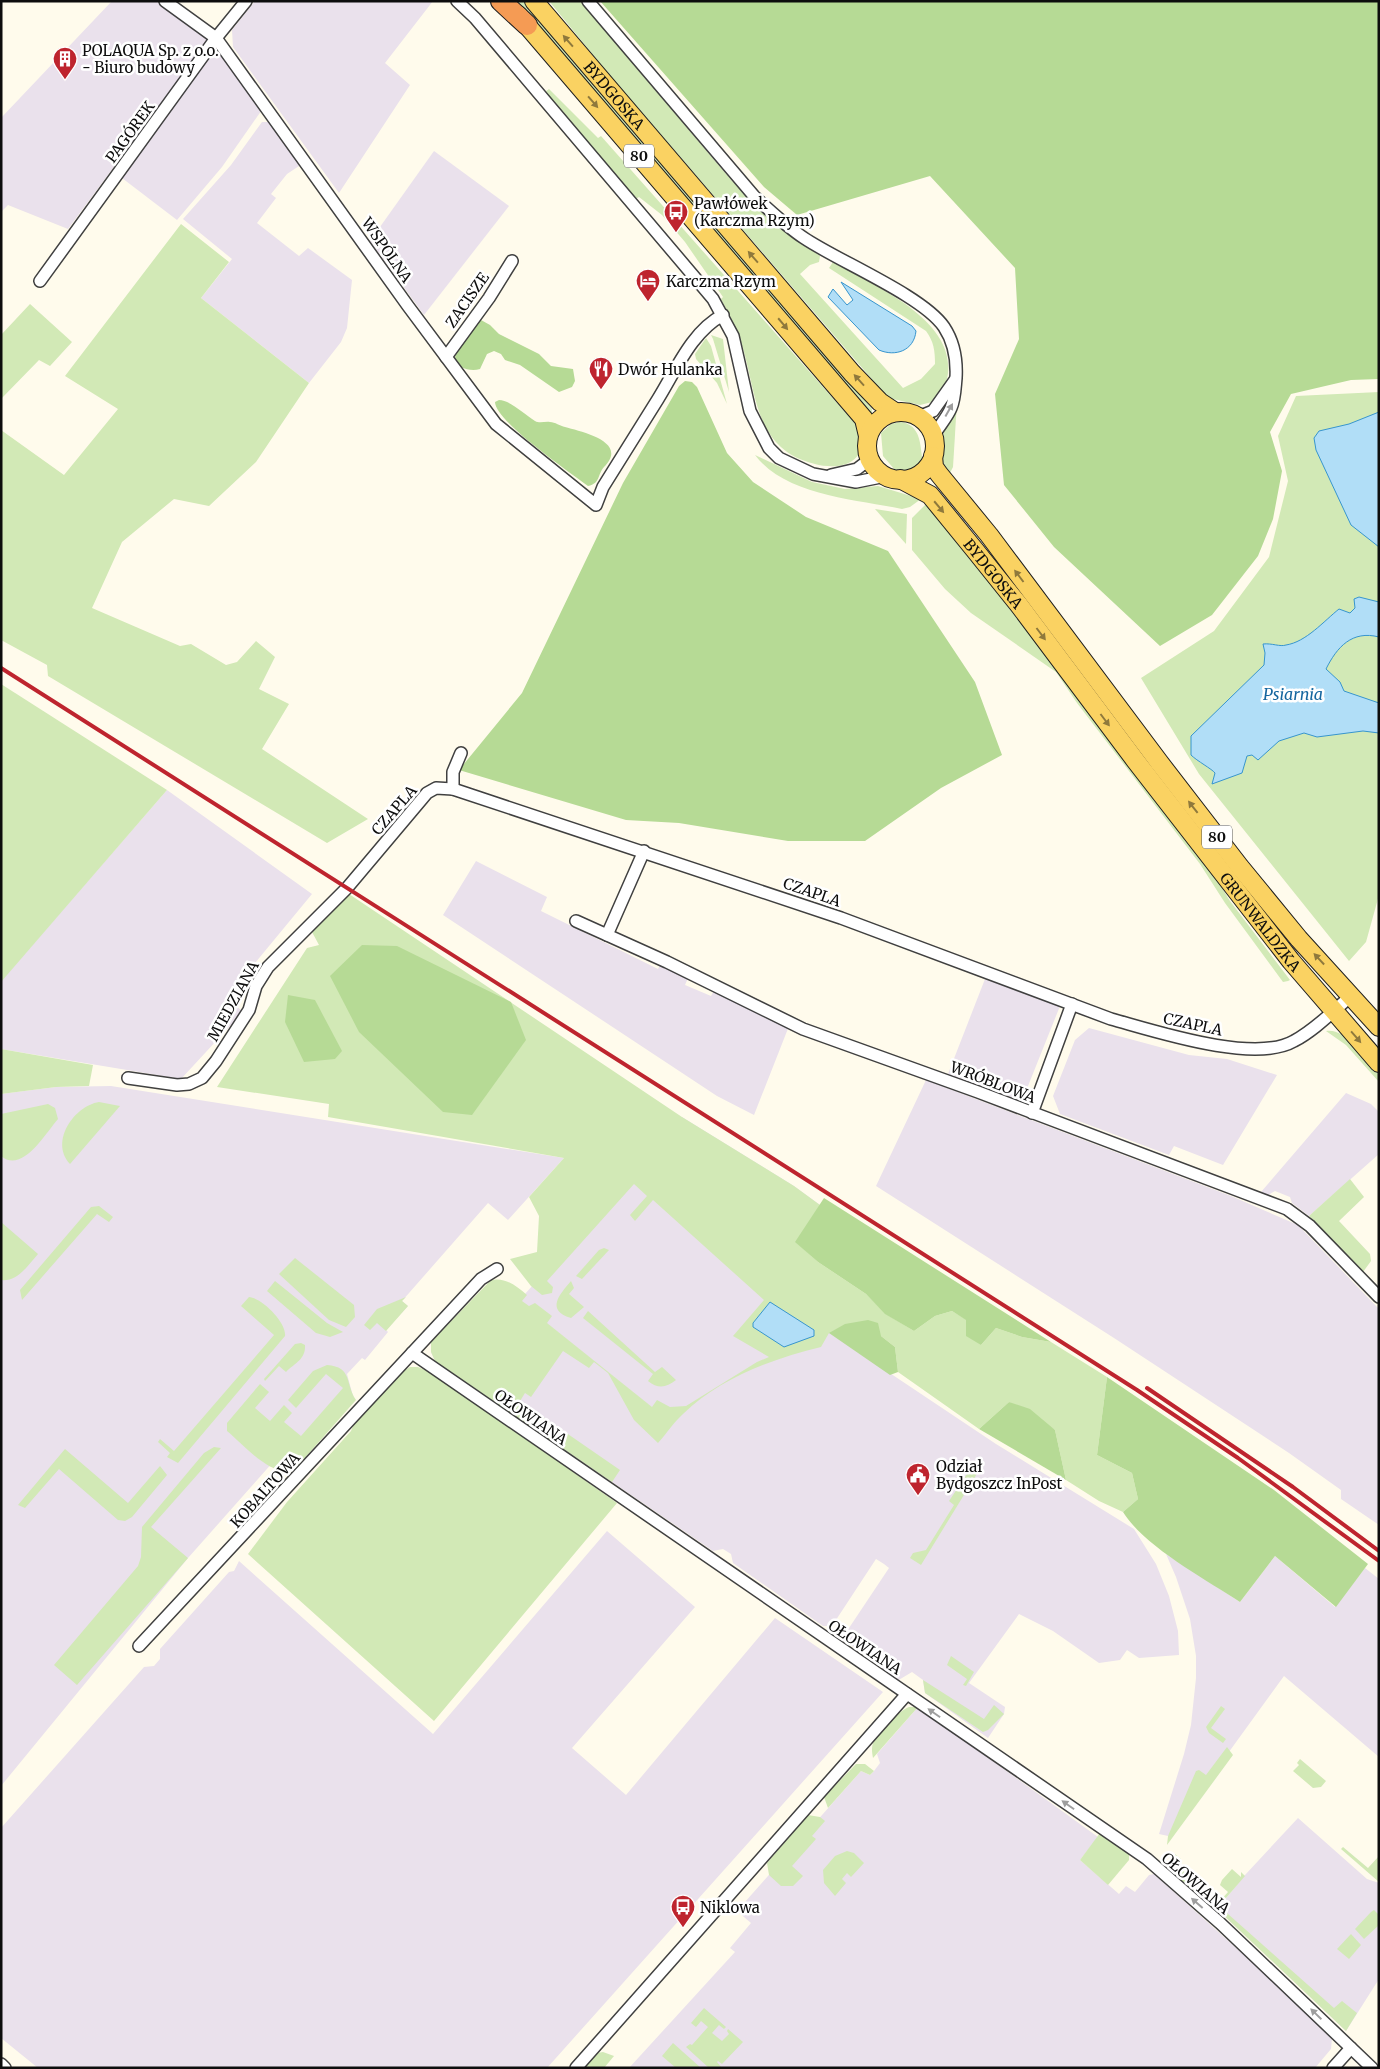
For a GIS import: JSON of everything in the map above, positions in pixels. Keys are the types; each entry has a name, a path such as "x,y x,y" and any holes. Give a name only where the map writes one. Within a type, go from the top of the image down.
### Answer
{"highway":[{"path":"500,1 527,25"}],"main road":[{"name":"80","path":"506,1 527,25"},
{"name":"BYDGOSKA","path":"534,1 852,372 880,402 895,412"},
{"name":"BYDGOSKA","path":"527,25 864,419 868,436"},
{"name":"80","path":"895,412 910,413 918,417"},
{"path":"868,436 878,421 895,412"},
{"path":"918,417 930,429 933,437"},
{"name":"80","path":"868,436 867,448 874,466 893,478"},
{"name":"80","path":"933,437 933,456"},
{"name":"BYDGOSKA","path":"933,456 934,467 938,474 989,535 1083,676"},
{"path":"893,478 911,478 920,473 933,456"},
{"name":"BYDGOSKA","path":"893,478 930,495 1019,605 1083,676"},
{"name":"GRUNWALDZKA","path":"1083,676 1300,939 1379,1027"},
{"name":"GRUNWALDZKA","path":"1083,676 1291,961 1379,1063"}],"street":[{"name":"WSPÓLNA","path":"165,1 216,38 496,424 596,505 603,487 687,352 703,329 723,315"},
{"name":"PAGÓREK","path":"40,281 216,38 246,1"},
{"path":"457,1 475,18 713,299 733,336 750,411 768,448 779,458 801,470 856,482 893,478"},
{"path":"588,1 754,196 779,219 804,238 910,299 930,313 943,326 954,351 955,380 951,408 933,437"},
{"name":"ZACISZE","path":"446,357 489,298 512,261"},
{"path":"918,417 933,411 955,380"},
{"path":"827,476 857,469 870,459"},
{"path":"453,789 453,772 461,753"},
{"name":"CZAPLA","path":"305,931 369,863 427,792 436,788 453,789 841,918 1072,1004 1156,1032 1249,1050 1273,1048 1294,1041 1351,996"},
{"path":"607,935 644,851"},
{"name":"WRÓBLOWA","path":"576,921 803,1029 1287,1209 1310,1226 1379,1297"},
{"name":"MIEDZIANA","path":"128,1078 177,1085 189,1084 202,1078 216,1062 249,1010 256,986 268,967 305,931"},
{"path":"1032,1113 1072,1004"},
{"path":"412,1353 481,1279 497,1269"},
{"name":"KOBALTOWA","path":"139,1646 412,1353"},
{"name":"OŁOWIANA","path":"412,1353 1147,1859 1220,1923 1372,2068"},
{"path":"576,2068 907,1694"},
{"path":"1333,2068 1351,2048"},
{"path":"1,2064 5,2068"}],"shaded area":[{"name":"POLAQUA Sp. z o.o. - Biuro budowy","path":"112,1 156,1 208,40 68,229 8,205 1,212 1,118"},
{"path":"255,1 433,1 385,63 410,85 339,193 233,47 232,30"},
{"path":"216,38 266,104 222,167 177,220 118,175"},
{"path":"262,122 275,122 305,162 287,174 271,194 276,198 257,223 299,256 308,248 352,280 347,328 341,342 309,383 201,298 232,259 183,219 231,165"},
{"path":"434,151 509,206 424,315 370,241"},
{"path":"167,790 312,894 227,997 243,1012 181,1079 1,1049 1,981"},
{"path":"476,861 547,897 541,911 658,969 660,965 688,978 685,985 711,996 715,989 789,1026 754,1115 717,1096 443,915"},
{"path":"985,979 1060,1006 1022,1101 948,1074"},
{"path":"1089,1028 1189,1055 1227,1059 1277,1075 1223,1165 1174,1146 1169,1155 1060,1114 1053,1096 1075,1040"},
{"path":"926,1080 1231,1196 1298,1225 1379,1309 1379,1525 1341,1499 1341,1490 1289,1453 1114,1338 876,1186"},
{"path":"111,1086 564,1158 508,1220 488,1203 402,1301 408,1306 386,1330 388,1332 365,1360 362,1358 347,1374 353,1396 274,1461 188,1558 1,1786 1,1094 56,1087"},
{"path":"1346,1093 1371,1104 1379,1112 1379,1154 1309,1216 1292,1203 1290,1197 1275,1191 1268,1195 1261,1192"},
{"path":"682,1117 794,1186 820,1205 764,1289 996,1444 1134,1529 1156,1564 1169,1596 1178,1631 1179,1655 1139,1658 1127,1650 1120,1660 1099,1663 1053,1631 1019,1614 969,1683 1005,1707 1004,1714 988,1738 925,1693 923,1680 912,1672 897,1681 869,1656 847,1643 847,1631 889,1568 884,1564 876,1559 832,1626 823,1626 733,1563 731,1554 723,1549 713,1551 435,1361 431,1352 431,1342 525,1294"},
{"path":"607,1531 695,1607 572,1748 626,1795 775,1618 883,1692 547,2068 38,2068 1,2038 1,1828 144,1667 154,1666 160,1659 160,1649 229,1572 234,1571 239,1561 433,1734"},
{"path":"1166,1554 1240,1602 1275,1556 1335,1607 1365,1568 1379,1579 1379,1757 1284,1676 1168,1836 1159,1834 1191,1725 1196,1678 1196,1656 1190,1619"},
{"path":"918,1707 1098,1837 1080,1860 1119,1894 1126,1886 1135,1892 1149,1875 1154,1874 1244,1955 1332,2038 1331,2049 1315,2068 629,2068 735,1952 730,1948 751,1923 737,1911 861,1771 870,1775 874,1771 880,1763 877,1754"},
{"path":"1298,1818 1367,1879 1379,1883 1379,1979 1346,2031 1217,1909 1245,1875"}],"green space":[{"path":"515,1 525,1 829,357 872,409 872,413 870,413"},
{"path":"549,1 580,1 732,181 779,226 820,256 819,262 810,265 800,274 903,388 921,379 935,364 934,347 929,335 926,331 829,268 833,262 888,293 925,320 938,336 946,353 948,373 944,388 936,401 920,405 888,398 607,72"},
{"path":"600,1 1379,1 1379,379 1351,380 1291,394 1270,432 1282,471 1273,519 1258,556 1212,615 1160,646 1054,547 1004,485 995,394 1019,339 1015,268 930,176 797,215 764,187"},
{"path":"549,89 598,138 601,136 861,430 861,447 856,458 844,465 824,466 815,464 796,457 781,447 770,435 757,405 742,345 721,299 723,297 685,242 662,215 639,197 636,199 545,92"},
{"path":"181,224 229,262 201,298 309,383 256,462 209,506 174,499 122,542 92,608 180,646 191,644 226,665 237,662 256,641 275,657 259,689 289,704 262,749 368,819 327,843 48,676 47,665 1,640 1,430 64,475 118,409 65,376"},
{"path":"30,304 72,342 50,366 39,360 1,399 1,335"},
{"path":"481,320 490,325 499,334 539,354 551,366 573,369 575,381 572,387 559,392 520,365 505,360 501,354 494,351 487,354 480,369 471,370 461,367 456,363 456,351 476,321"},
{"path":"711,335 723,339 729,392 713,339"},
{"path":"706,338 711,346 727,404 717,383 696,359 695,354"},
{"path":"685,381 692,382 697,387 727,453 753,482 806,517 888,551 975,682 1002,755 941,788 865,841 788,841 679,823 626,820 459,770 522,693 623,483 679,386"},
{"path":"1379,392 1379,895 1366,942 1349,961 1199,774 1141,678 1214,631 1269,557 1288,481 1278,436 1296,396"},
{"path":"499,400 513,405 537,422 552,422 592,435 601,440 611,451 610,458 597,481 588,486 520,434 498,411 495,402"},
{"path":"957,402 953,467 949,475 944,466 941,447 948,420"},
{"path":"900,422 912,427 919,437 923,463 911,471 895,470 883,456 881,433 891,424"},
{"path":"755,455 812,482 845,489 878,486 921,499 910,507 902,509 822,494 784,479 768,469"},
{"path":"926,504 986,574 1211,870 1230,901 1290,980 1283,982 1225,903 1200,864 1077,703 1056,672 971,613 945,589 912,550 912,518"},
{"path":"875,509 907,514 906,544"},
{"path":"1,684 167,790 1,982"},
{"path":"349,894 682,1117 794,1186 820,1205 796,1242 818,1262 866,1294 886,1314 914,1331 935,1316 952,1311 967,1320 981,1345 996,1328 1022,1337 1051,1342 1107,1377 1097,1455 1132,1473 1138,1499 1123,1512 1099,1501 1066,1480 1055,1430 1009,1402 979,1429 898,1372 895,1347 881,1336 829,1333 821,1347 784,1357 730,1380 698,1401 680,1417 658,1443 634,1420 608,1373 594,1362 589,1368 563,1351 531,1397 525,1393 520,1401 620,1470 612,1482 435,1361 431,1352 431,1342 491,1280 496,1279 506,1281 527,1295 522,1301 529,1306 535,1303 552,1316 547,1323 652,1407 657,1400 670,1407 686,1406 757,1362 769,1357 733,1336 764,1300 653,1200 635,1221 630,1215 647,1196 634,1184 547,1281 553,1287 552,1293 542,1295 531,1286 510,1259 537,1252 539,1216 529,1197 564,1158 328,1117 329,1104 217,1087 307,948 319,945 312,932"},
{"path":"362,945 397,946 511,1002 526,1040 472,1115 443,1112 359,1032 330,976"},
{"path":"288,995 315,1000 342,1051 335,1059 304,1062 285,1022"},
{"path":"1326,1031 1334,1031 1349,1039 1379,1073 1379,1082 1346,1045"},
{"path":"1,1049 93,1065 89,1086 56,1087 1,1094"},
{"path":"99,1102 120,1106 70,1164 64,1155 62,1146 67,1126 81,1110"},
{"path":"48,1104 55,1108 58,1119 33,1150 17,1160 9,1160 1,1156 1,1114"},
{"path":"1350,1179 1364,1197 1339,1221 1370,1254 1371,1261 1363,1272 1309,1216"},
{"path":"824,1198 1051,1342 1022,1337 996,1328 981,1345 966,1336 966,1320 952,1311 935,1316 914,1331 885,1314 866,1294 818,1262 795,1242"},
{"path":"99,1206 113,1217 109,1222 97,1214 22,1300 20,1290 91,1207"},
{"path":"1,1222 38,1254 18,1276 7,1280 1,1280"},
{"path":"604,1248 609,1250 582,1279 576,1276 599,1250"},
{"path":"295,1258 354,1305 355,1317 346,1327 329,1320 279,1274"},
{"path":"275,1281 327,1323 343,1332 330,1337 316,1333 267,1291"},
{"path":"571,1281 574,1288 569,1294 584,1307 571,1318 558,1311 557,1301"},
{"path":"249,1297 267,1306 273,1312 285,1331 285,1336 178,1463 167,1457 170,1453 158,1442 160,1439 174,1451 274,1335 241,1306"},
{"path":"406,1297 402,1301 408,1306 386,1331 377,1323 370,1330 364,1325 377,1309"},
{"path":"588,1311 655,1372 662,1367 676,1380 669,1385 662,1386 648,1381 653,1374 583,1318"},
{"path":"868,1320 878,1323 881,1336 895,1347 898,1372 890,1375 829,1333 845,1324"},
{"path":"301,1343 305,1345 302,1357 286,1372 279,1366 265,1381 264,1379 295,1344"},
{"path":"327,1365 335,1366 345,1373 356,1400 295,1469 277,1470 268,1466 227,1431 227,1423 260,1384 269,1392 255,1408 270,1421 284,1405 292,1413 284,1422 301,1436 343,1388 326,1374 296,1408 288,1400 313,1371"},
{"path":"410,1367 418,1367 434,1374 617,1503 434,1721 248,1554 287,1502 351,1431 368,1404 393,1379"},
{"path":"1107,1377 1274,1490 1368,1564 1336,1607 1275,1556 1240,1602 1160,1550 1133,1525 1123,1512 1138,1499 1132,1473 1097,1455"},
{"path":"1009,1402 1030,1409 1055,1430 1066,1480 979,1429"},
{"path":"214,1447 221,1448 151,1527 188,1558 77,1685 54,1665 138,1566 141,1557 142,1527 204,1453"},
{"path":"65,1449 128,1503 160,1466 167,1475 132,1517 125,1521 118,1520 59,1469 25,1508 18,1505"},
{"path":"971,1468 978,1472 921,1565 910,1558 913,1553 926,1550 954,1505 949,1501"},
{"path":"951,1656 974,1672 966,1686 963,1685 967,1679 947,1665"},
{"path":"923,1680 984,1719 994,1705 1004,1714 988,1730 983,1732 925,1693"},
{"path":"1221,1706 1225,1709 1211,1728 1226,1739 1223,1743 1209,1733 1206,1727"},
{"path":"909,1707 918,1707 873,1758 872,1747 876,1737 895,1717"},
{"path":"1227,1747 1233,1755 1167,1845 1168,1836 1196,1771 1199,1770 1206,1775"},
{"path":"1300,1759 1326,1781 1321,1787 1313,1788 1293,1771 1299,1765 1297,1763"},
{"path":"856,1764 865,1764 874,1771 870,1775 861,1771 828,1808 824,1797"},
{"path":"808,1815 820,1817 825,1821 812,1836 816,1839 792,1866 803,1876 793,1886 781,1886 769,1875 767,1863"},
{"path":"1100,1833 1129,1853 1129,1860 1108,1885 1080,1860"},
{"path":"1343,1847 1368,1868 1379,1856 1379,1882 1341,1849"},
{"path":"847,1851 854,1853 864,1863 851,1877 847,1873 842,1879 846,1883 835,1896 824,1883 823,1870 835,1856"},
{"path":"1175,1854 1181,1859 1181,1869 1219,1902 1228,1892 1220,1885 1232,1869 1241,1877 1241,1872 1245,1876 1219,1906 1334,2008 1342,2001 1357,2013 1346,2031 1217,1909 1169,1871 1169,1861"},
{"path":"1374,1910 1379,1915 1379,1925 1364,1939 1355,1929"},
{"path":"1351,1934 1361,1945 1349,1959 1337,1949"},
{"path":"704,2008 726,2027 724,2029 719,2025 712,2033 722,2041 729,2034 728,2029 743,2042 722,2064 717,2062 722,2068 709,2068 686,2047 690,2044 692,2045 708,2027 701,2021 696,2027 691,2023"},
{"path":"673,2043 701,2068 676,2068 662,2056"},
{"path":"603,2052 614,2056 604,2068 584,2068 597,2053"}],"water":[{"path":"841,282 912,326 916,331 908,348 891,353 879,350 828,297 833,289 847,305 853,300"},
{"path":"1379,412 1379,547 1351,525 1316,450 1314,438 1319,431 1349,424"},
{"name":"Psiarnia","path":"1359,597 1379,602 1379,637 1361,636 1346,642 1340,647 1326,669 1340,682 1344,691 1379,703 1379,733 1363,731 1317,737 1304,733 1279,741 1258,760 1252,755 1247,756 1242,773 1212,784 1215,773 1191,755 1191,736 1264,665 1265,653 1263,644 1284,645 1301,640 1339,609 1350,613 1355,608 1354,599"},
{"path":"770,1302 814,1330 814,1336 784,1347 753,1327 753,1323"}],"railway":[{"path":"1,668 1137,1390 1238,1458 1379,1561"},
{"path":"1147,1388 1293,1487 1379,1551"}],"place":[{"name":"POLAQUA Sp. z o.o. - Biuro budowy","path":"65,80"},
{"name":"Pawłówek (Karczma Rzym)","path":"676,233"},
{"name":"Karczma Rzym","path":"648,302"},
{"name":"Dwór Hulanka","path":"601,390"},
{"name":"Odział Bydgoszcz InPost","path":"918,1496"},
{"name":"Niklowa","path":"683,1928"}]}
